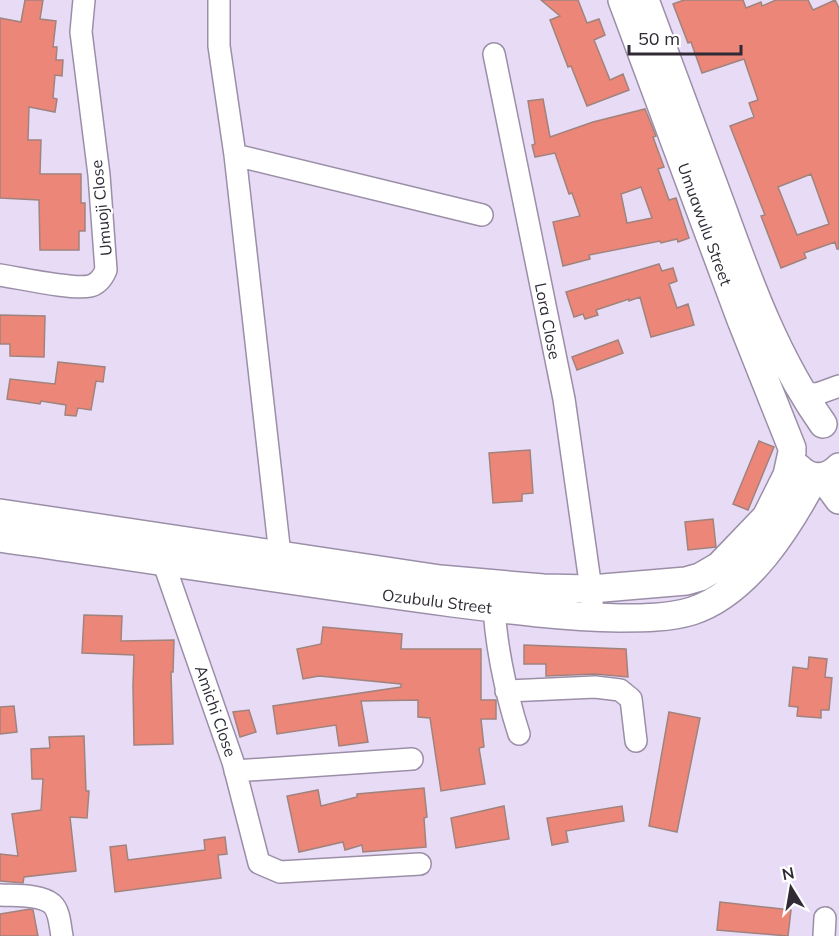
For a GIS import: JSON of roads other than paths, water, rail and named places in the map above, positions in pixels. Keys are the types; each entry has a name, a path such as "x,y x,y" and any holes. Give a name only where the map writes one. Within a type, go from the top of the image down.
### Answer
{"main road":[{"name":"Umuawulu Street","path":"622,0 792,450 796,466 801,471 825,474 839,500"},
{"name":"Umuawulu Street","path":"645,0 757,302 783,360 802,393 831,429"},
{"path":"792,450 794,441 802,429 816,424 831,429"},
{"name":"Ozubulu Street","path":"494,596 543,588 591,589 686,581 700,577 719,566 766,517 787,475 792,450"},
{"name":"Ozubulu Street","path":"0,538 164,550 276,566 440,579 494,596 592,617 662,616 691,611 719,597 741,579 771,548 825,474"},
{"name":"Ozubulu Street","path":"0,513 164,550"}],"street":[{"name":"Umuoji Close","path":"0,275 89,286 96,283 106,270 99,175 81,32 84,0"},
{"path":"219,0 219,46 235,155 276,566"},
{"name":"Lora Close","path":"494,54 564,399 591,589 592,617"},
{"path":"235,155 482,216"},
{"path":"802,393 817,394 839,386"},
{"name":"Amichi Close","path":"164,550 236,771 259,863 280,872 420,864"},
{"path":"494,596 506,691 519,734"},
{"path":"506,691 595,687 621,690 631,699 636,741"},
{"path":"236,771 412,759"},
{"path":"0,895 42,899 53,904 62,936"}]}
